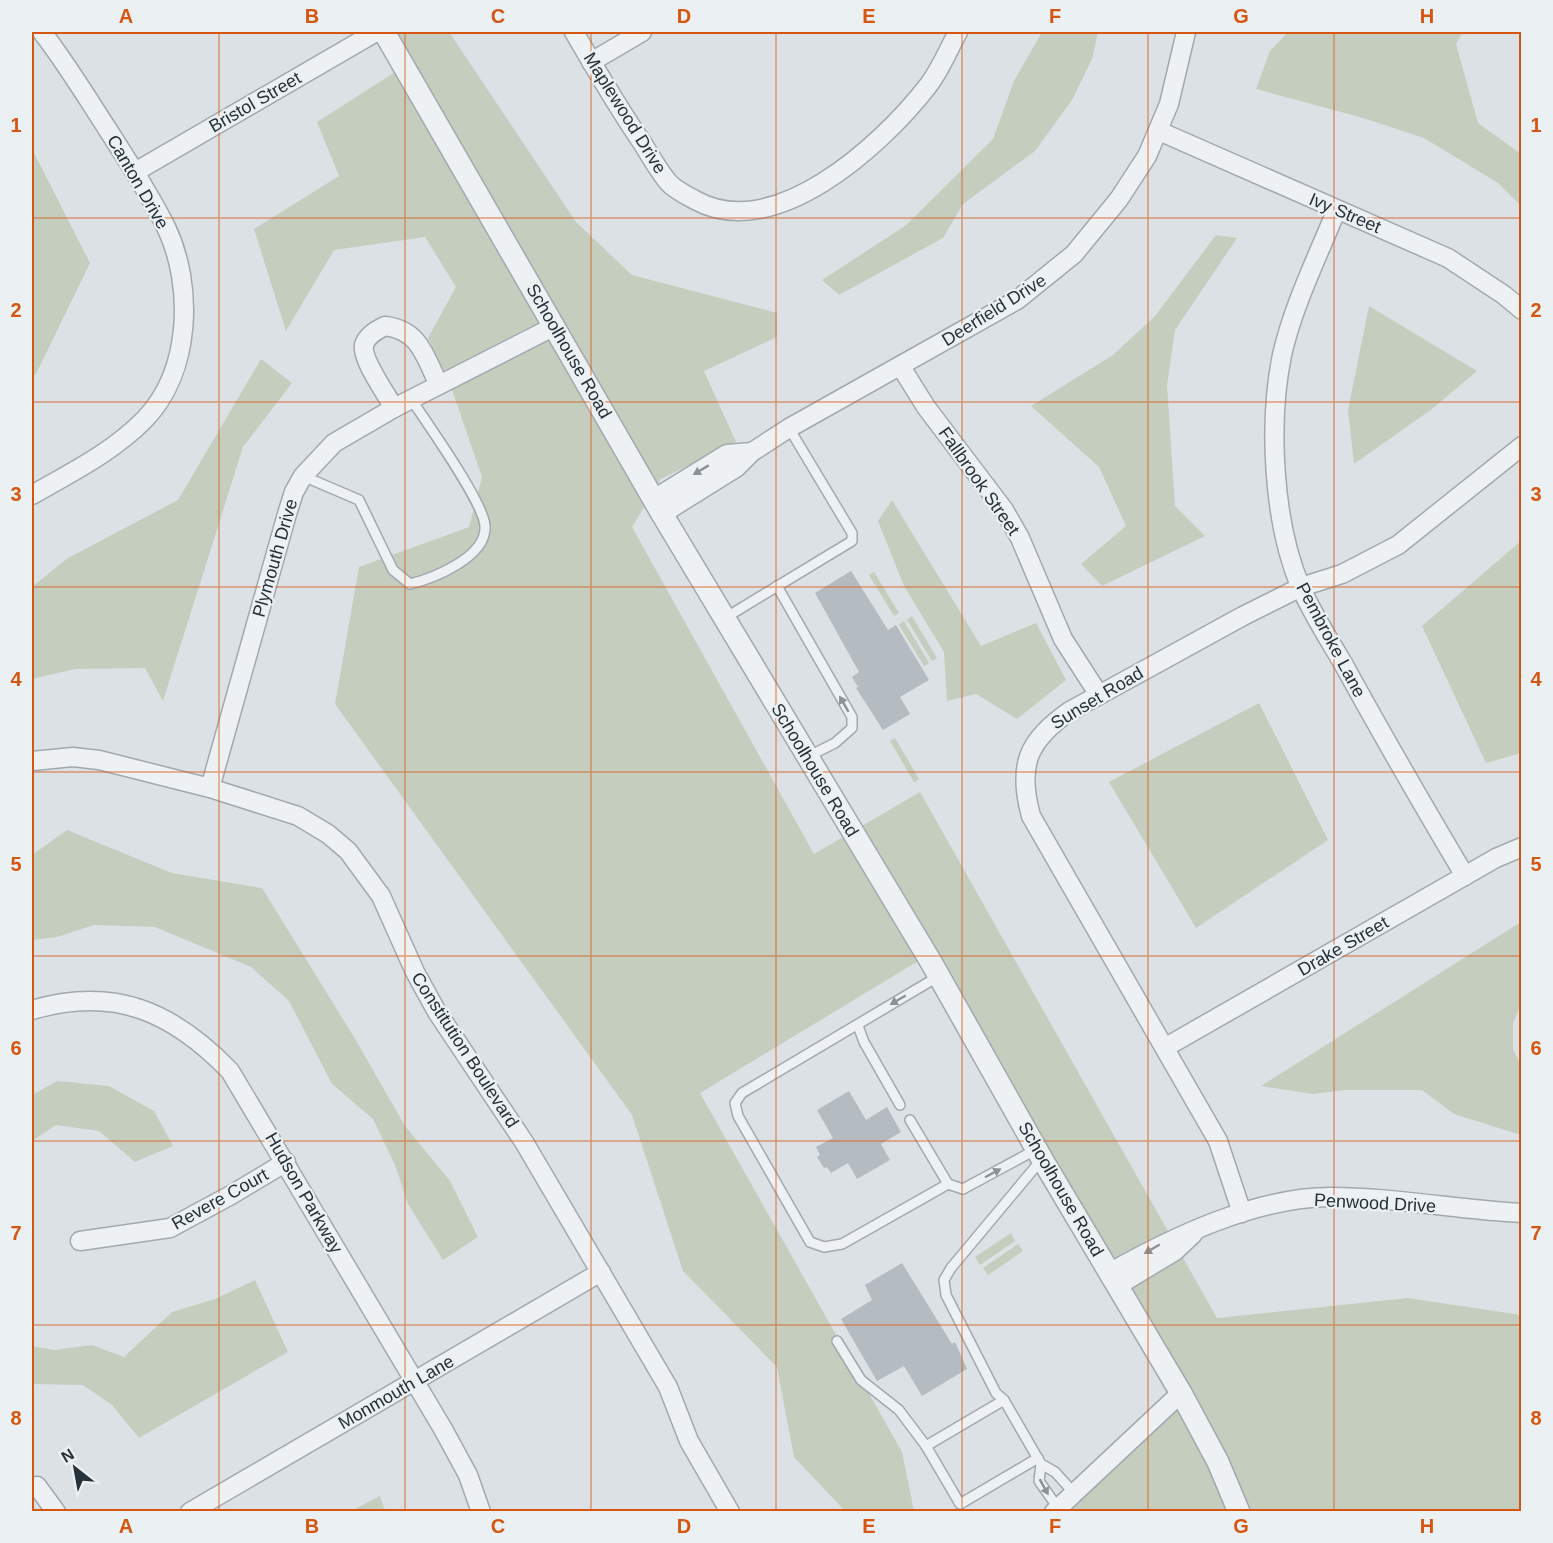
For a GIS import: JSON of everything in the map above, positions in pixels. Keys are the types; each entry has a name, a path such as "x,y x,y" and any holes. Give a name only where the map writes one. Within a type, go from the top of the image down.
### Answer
{"street":[{"name":"Canton Drive","path":"32,495 80,468 145,419 163,395 176,367 182,345 184,312 181,280 167,229 135,172 61,57 42,32"},
{"name":"Bristol Street","path":"135,172 376,32"},
{"name":"Schoolhouse Road","path":"384,32 658,507 939,976 1040,1154 1181,1393 1218,1462 1239,1512"},
{"name":"Maplewood Drive","path":"574,32 615,104 669,183 707,207 731,212 758,210 783,202 820,185 841,170 892,127 928,86 958,32"},
{"path":"591,62 642,32"},
{"name":"Deerfield Drive","path":"658,507 727,454 752,452 789,428 1017,300 1074,254 1119,200 1159,131 1186,32"},
{"name":"Ivy Street","path":"1159,131 1336,211 1448,258 1504,295 1521,310"},
{"name":"Pembroke Lane","path":"1336,211 1297,307 1282,354 1274,429 1275,467 1287,541 1301,587 1381,732 1465,876"},
{"path":"394,408 365,354 364,343 372,333 385,326 398,327 416,340 439,386"},
{"name":"Plymouth Drive","path":"210,788 287,514 294,492 303,476 334,443 411,399 555,326"},
{"name":"Fallbrook Street","path":"901,367 926,407 1004,510 1020,538 1063,639 1099,695"},
{"name":"Sunset Road","path":"1242,1213 1218,1141 1166,1047 1031,816 1026,799 1026,763 1034,742 1046,727 1099,695 1243,616 1301,587 1342,574 1398,545 1521,446"},
{"name":"Constitution Boulevard","path":"32,761 73,757 99,760 210,788 298,816 328,834 367,873 381,896 415,972 437,1012 524,1142 668,1387 689,1441 730,1512"},
{"name":"Drake Street","path":"1166,1047 1465,876 1521,847"},
{"name":"Hudson Parkway","path":"32,1010 68,1000 89,999 138,1008 184,1031 205,1045 230,1071 286,1161 468,1475 481,1512"},
{"name":"Revere Court","path":"80,1241 170,1228 231,1195 286,1161"},
{"name":"Penwood Drive","path":"1113,1279 1167,1240 1242,1213 1293,1200 1330,1197 1521,1213"},
{"name":"Monmouth Lane","path":"190,1512 601,1272"},
{"path":"1056,1510 1181,1393"},
{"path":"37,1486 56,1512"}],"lane":[{"path":"303,476 359,500 393,570 411,584 434,578 469,556 483,539 486,525 466,483 411,399"},
{"path":"725,618 852,541 852,533 789,428"},
{"path":"777,586 852,717 852,728 835,743 807,757"},
{"path":"939,976 742,1093 735,1102 743,1126 810,1242 824,1247 842,1244 948,1184"},
{"path":"858,1026 864,1042 900,1105"},
{"path":"910,1120 948,1184 963,1190 1040,1154"},
{"path":"1040,1154 944,1280 946,1295 996,1393 1004,1400 1039,1461 1055,1472 1074,1493"},
{"path":"837,1341 861,1380 892,1403 926,1446 960,1504 1039,1461"},
{"path":"926,1446 1004,1400"},
{"path":"1039,1461 1039,1481 1056,1510"}],"green space":[{"path":"383,32 449,32 576,222 632,275 777,313 777,337 704,371 736,442 661,479 632,527 814,854 920,792 1217,1318 1408,1298 1521,1315 1521,1511 1060,1511 1181,1395 920,960 700,1093 902,1452 914,1511 845,1511 794,1457 777,1367 683,1271 632,1115 335,704 359,567 469,527 482,477 450,384 428,338 456,287 425,237 334,250 286,331 254,229 339,176 317,122 403,67"},
{"path":"1042,32 1098,32 1092,59 1072,100 1035,151 963,204 943,238 839,295 822,280 905,226 993,139 1014,81"},
{"path":"1288,32 1463,32 1456,44 1478,123 1521,154 1521,206 1498,183 1424,138 1363,118 1256,89 1270,51"},
{"path":"32,149 90,263 36,374 32,376 34,251 32,245"},
{"path":"1216,235 1237,238 1175,330 1167,385 1175,506 1205,536 1102,586 1081,564 1126,526 1099,467 1031,406 1113,355 1155,316"},
{"path":"1369,306 1477,371 1432,409 1354,464 1348,410"},
{"path":"261,359 292,383 243,447 163,701 145,668 75,669 32,679 32,587 68,558 178,500"},
{"path":"892,500 981,646 1036,623 1066,680 1017,719 976,694 947,701 944,652 904,586 878,521"},
{"path":"1521,541 1521,590 1519,593 1522,606 1521,753 1486,763 1422,626"},
{"path":"874,572 899,613 894,616 869,575"},
{"path":"912,616 937,658 932,661 907,620"},
{"path":"904,621 929,663 924,666 899,625"},
{"path":"1259,703 1328,840 1196,928 1109,782"},
{"path":"895,738 919,779 914,782 890,741"},
{"path":"67,830 172,873 262,888 354,1037 405,1126 450,1181 478,1237 443,1260 408,1204 395,1165 373,1119 332,1084 289,1001 251,967 155,927 94,925 57,937 32,940 32,855"},
{"path":"1521,922 1521,1004 1513,1024 1513,1049 1521,1065 1521,1135 1454,1114 1422,1090 1345,1090 1313,1094 1261,1086"},
{"path":"57,1081 109,1086 154,1111 173,1146 135,1162 99,1131 56,1125 32,1141 32,1095"},
{"path":"1011,1233 1015,1241 980,1265 975,1257"},
{"path":"1018,1244 1023,1251 988,1275 983,1268"},
{"path":"255,1280 288,1352 139,1438 112,1405 83,1385 32,1384 32,1346 54,1350 92,1345 124,1357 172,1312 215,1299"},
{"path":"380,1496 385,1511 351,1511"}],"building":[{"path":"851,571 888,630 896,625 929,680 900,697 910,714 883,730 856,688 858,687 852,677 859,672 815,593"},
{"path":"849,1091 866,1120 887,1107 901,1132 881,1144 890,1160 857,1179 848,1163 831,1173 827,1167 824,1168 817,1157 820,1155 816,1147 833,1138 817,1110"},
{"path":"902,1263 952,1344 955,1342 967,1369 922,1396 904,1366 877,1381 841,1319 872,1300 865,1285"}]}
